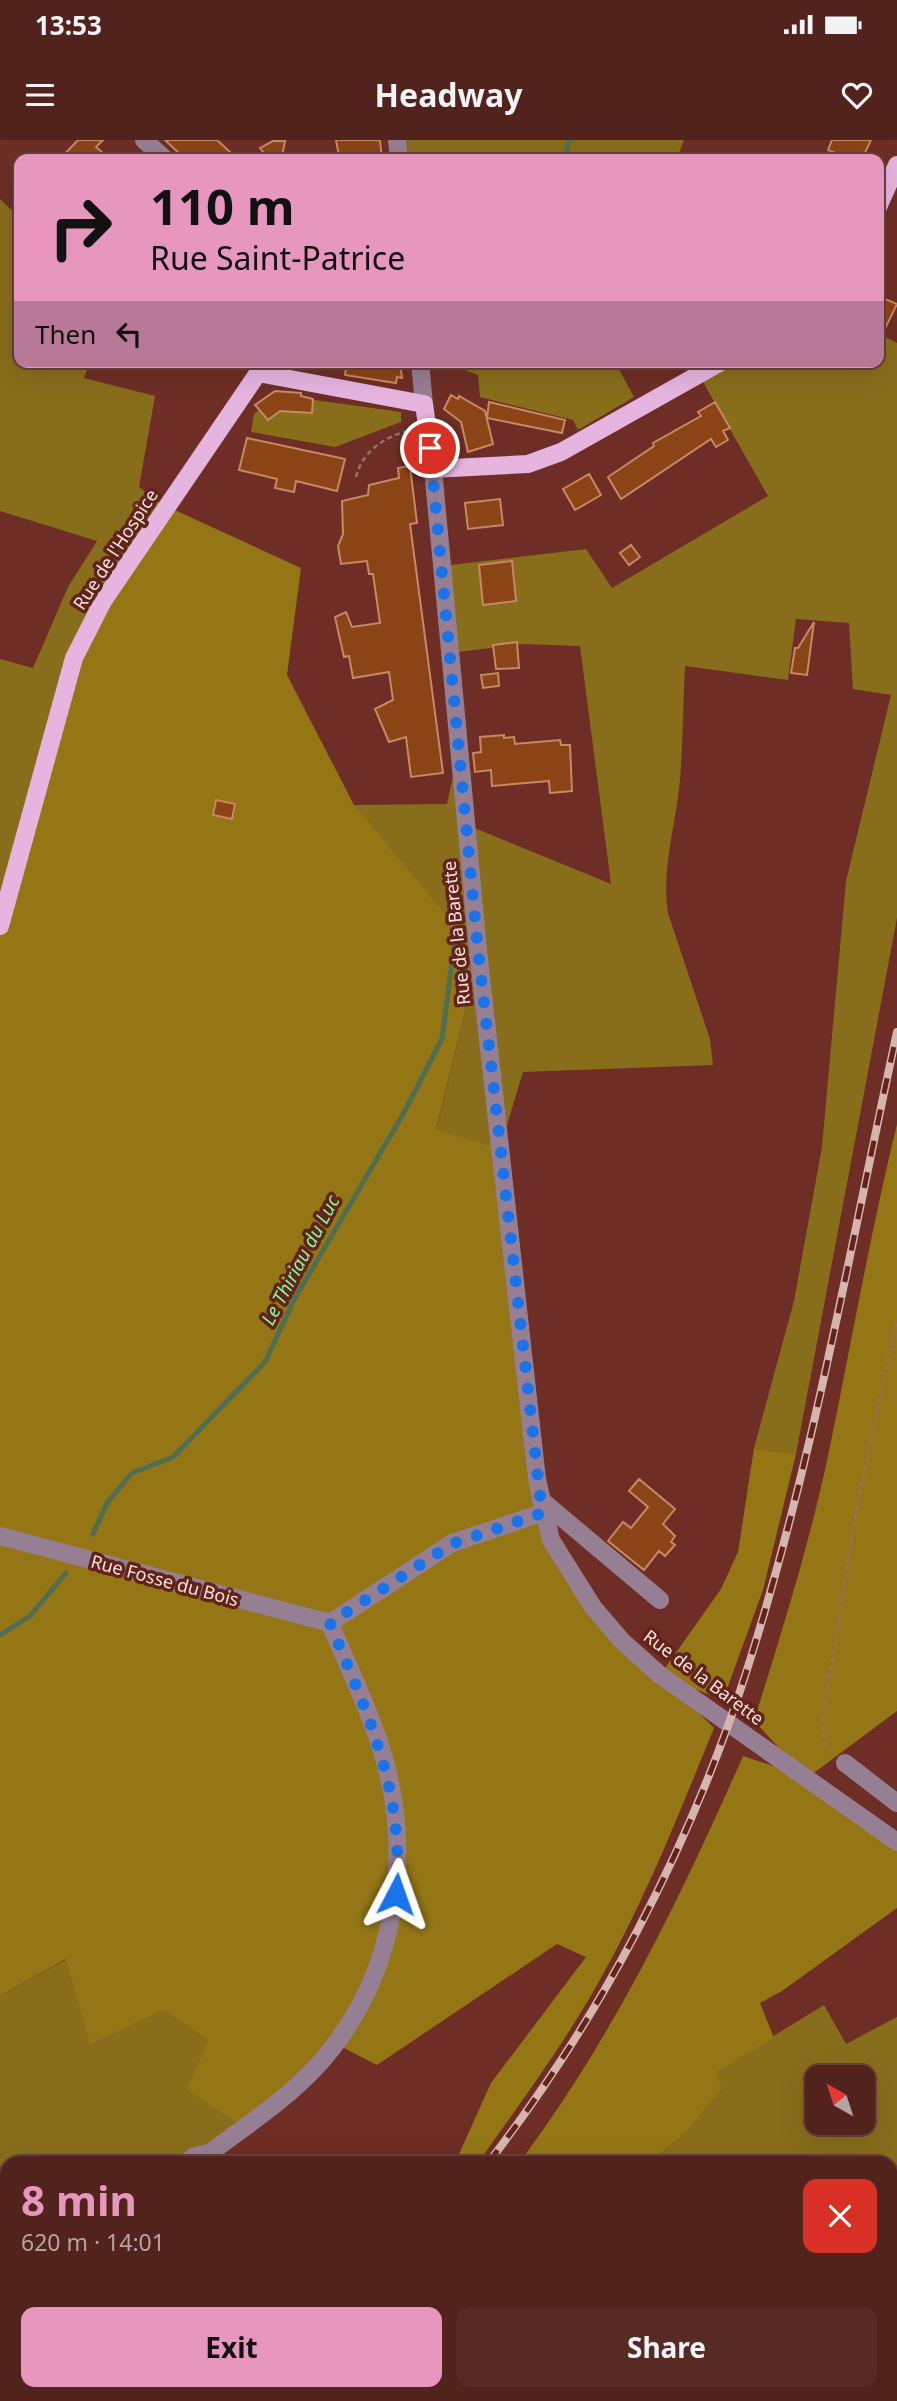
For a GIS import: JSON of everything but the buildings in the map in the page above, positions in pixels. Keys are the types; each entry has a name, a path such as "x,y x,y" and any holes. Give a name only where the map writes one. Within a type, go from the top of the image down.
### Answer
{"main road":[{"path":"884,193 897,165"},
{"path":"257,368 424,404"},
{"name":"Rue de l'Hospice","path":"0,926 74,658 103,601 257,368"},
{"path":"433,470 528,464 561,452 710,368"},
{"name":"Rue de la Barette","path":"424,404 433,470"}],"street":[{"path":"144,140 159,154"},
{"name":"Rue de la Barette","path":"421,368 424,404"},
{"name":"Rue de la Barette","path":"433,470 478,950 541,1506 551,1540 593,1607 645,1663 897,1842"},
{"path":"210,2156 298,2084 336,2043 369,1988 395,1909 398,1851 390,1779 330,1623 452,1544 541,1506"},
{"name":"Rue de la Barette","path":"541,1506 660,1600"},
{"name":"Rue Fosse du Bois","path":"0,1536 330,1623"},
{"path":"845,1763 897,1803"}],"path":[{"path":"355,477 359,463 382,442 398,434 427,427"},
{"path":"845,1763 828,1751 822,1722 859,1495 897,1319"}],"shaded area":[{"path":"397,140 684,140 679,154 398,154"},
{"path":"0,199 14,212 14,368 88,368 84,378 155,396 139,487 168,507 0,926 0,659 33,668 68,587 97,541 0,511"},
{"path":"884,336 897,343 897,918 796,1454 754,1448 794,1301 822,1147 846,881 891,695 853,689 849,623 796,619 788,680 685,666 680,780 666,896 668,913 710,1039 713,1065 523,1072 500,1148 436,1131 471,989 354,805 447,804 459,749 467,825 611,884 580,646 522,644 450,653 442,566 586,549 612,588 768,496 699,375 711,368 884,368"},
{"path":"460,368 618,368 634,397 578,430 573,420 480,397 478,375"},
{"path":"278,395 401,412 401,422 335,447 251,432 254,414"},
{"path":"168,507 301,568 287,675 354,805 469,942 471,989 436,1130 500,1148 537,1479 568,1569 661,1674 721,1589 738,1552 754,1448 796,1454 763,1590 723,1700 662,1676 714,1728 651,1879 578,2018 483,2156 458,2156 491,2083 586,1957 557,1944 377,2065 336,2044 244,2127 187,2090 208,2041 164,2010 90,2044 66,1959 0,1996 0,926 74,658"},
{"path":"897,1124 897,1711 807,1778 897,1842 897,1908 782,1991 760,2003 774,2038 716,2072 722,2088 686,2132 658,2156 524,2156 585,2067 643,1966 695,1862 743,1756 806,1777 754,1721 794,1590 820,1490"},
{"path":"67,1959 164,2010 208,2041 244,2127 212,2156 0,2156 0,1996"},
{"path":"824,2005 846,2044 897,2017 897,2156 658,2156 686,2132 715,2072"}],"waterway":[{"name":"Le Thiriau du Luc","path":"566,154 569,140"},
{"name":"Le Thiriau du Luc","path":"93,1534 107,1503 132,1473 173,1457 265,1362 295,1298 402,1116 442,1039 454,946"},
{"name":"Le Thiriau du Luc","path":"0,1635 30,1616 66,1573"}],"railway":[{"path":"493,2156 567,2051 637,1932 696,1807 744,1679 768,1600 810,1439 897,1032"}],"route":[{"path":"396,1894 398,1851 390,1779 330,1623 452,1544 542,1513 478,950 430,448"}]}
